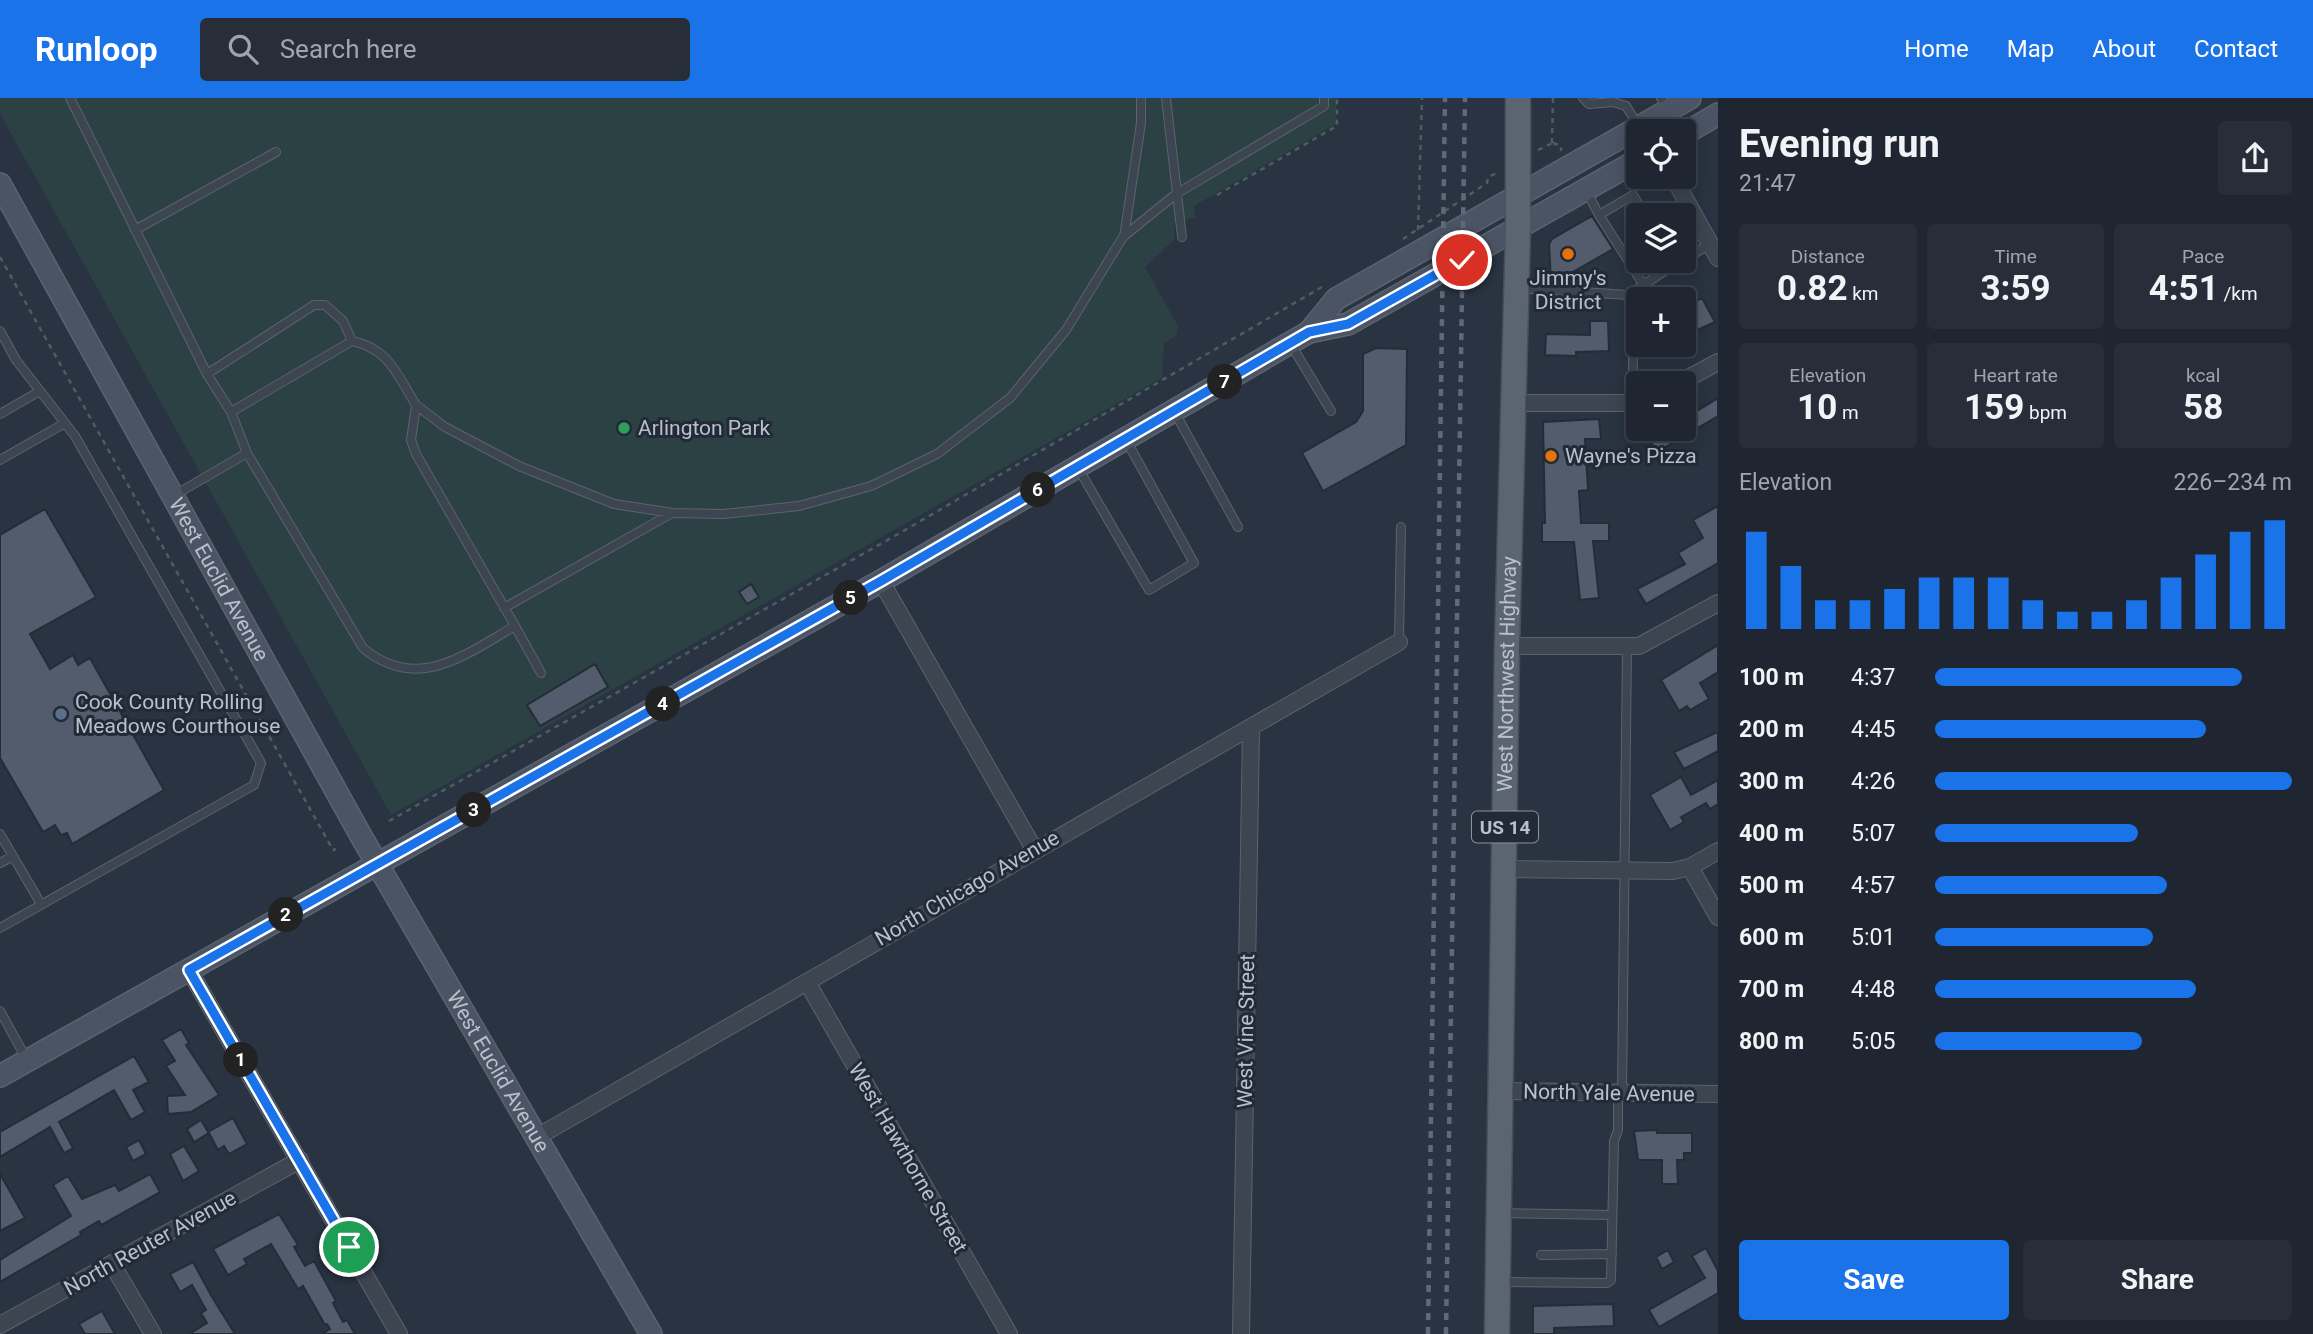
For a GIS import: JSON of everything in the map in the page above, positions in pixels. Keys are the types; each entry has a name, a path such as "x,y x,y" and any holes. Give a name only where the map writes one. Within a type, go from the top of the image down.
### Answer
{"main road":[{"name":"West Northwest Highway","path":"1497,1334 1507,646 1518,228 1518,98"},
{"path":"1648,119 1664,104 1690,98"},
{"path":"1696,127 1718,114"},
{"path":"1309,332 1336,299 1626,134"},
{"path":"0,1076 881,581 1309,332 1348,324 1626,167"},
{"name":"West Euclid Avenue","path":"3,195 378,864 651,1334"}],"street":[{"path":"1680,189 1714,251"},
{"path":"1696,374 1718,362"},
{"path":"1513,403 1626,404"},
{"path":"881,581 1034,849"},
{"path":"1507,646 1627,648 1651,641 1718,603"},
{"name":"North Chicago Avenue","path":"537,1137 1034,849 1399,642"},
{"name":"West Vine Street","path":"1241,1334 1251,728"},
{"path":"1504,869 1673,871 1690,867 1718,850"},
{"path":"1690,867 1718,917"},
{"path":"189,970 399,1334"},
{"name":"West Hawthorne Street","path":"807,982 1009,1334"},
{"name":"North Yale Avenue","path":"1500,1091 1718,1094"},
{"name":"North Reuter Avenue","path":"0,1325 300,1160"},
{"path":"113,1264 153,1334"}],"lane":[{"path":"70,98 207,374 231,412 247,453 363,648 383,664 430,668 451,663 515,626"},
{"path":"1124,237 1142,123 1140,98"},
{"path":"1166,98 1182,237"},
{"path":"231,412 352,341 367,344 386,356 416,405 446,427 519,466 614,504 673,513 723,514 799,506 871,486 937,454 1010,398 1066,330 1124,237 1176,194 1324,106 1324,98"},
{"path":"1583,98 1589,104 1613,102 1626,106 1634,119"},
{"path":"135,230 275,152"},
{"path":"1586,190 1643,285"},
{"path":"1600,215 1633,195 1638,203"},
{"path":"1696,256 1714,251"},
{"path":"1516,288 1628,295 1661,273"},
{"path":"207,374 314,306 326,305 343,321 352,341"},
{"path":"0,331 16,360 65,423 261,763 254,785 0,927"},
{"path":"1290,343 1331,411"},
{"path":"0,414 40,391"},
{"path":"416,405 411,440 416,454 541,673"},
{"path":"1174,411 1238,527"},
{"path":"0,460 65,423"},
{"path":"1078,468 1149,590 1194,563 1126,440"},
{"path":"172,497 247,453"},
{"path":"504,608 673,513"},
{"path":"1399,642 1401,527"},
{"path":"1498,1282 1606,1283 1611,1280 1627,870 1627,648"},
{"path":"0,834 41,904"},
{"path":"0,863 13,856"},
{"path":"0,1011 27,1060"},
{"path":"1499,1213 1612,1215"},
{"path":"1541,1255 1612,1254"}],"path":[{"path":"1217,195 1337,126 1337,98"},
{"path":"1422,98 1418,230 1487,183 1488,177 1492,175"},
{"path":"1553,98 1552,143 1561,148"},
{"path":"0,257 333,850 336,849"},
{"path":"389,821 900,533 1224,344"}],"green space":[{"name":"Arlington Park","path":"0,98 1336,98 1336,124 1194,206 1195,218 1174,222 1175,239 1145,267 1178,326 1176,336 1164,343 1162,378 391,815 0,114"}],"building":[{"path":"1592,216 1613,249 1559,280 1551,280 1549,244 1552,239"},
{"path":"1702,298 1715,322 1696,331 1696,301"},
{"path":"1590,321 1608,321 1609,351 1576,352 1576,356 1545,355 1546,334 1590,335"},
{"path":"1376,348 1407,349 1406,445 1323,491 1302,453 1356,422 1363,411 1363,354"},
{"path":"1718,398 1718,416 1696,429 1696,412"},
{"path":"1599,419 1601,439 1585,439 1588,490 1579,491 1581,523 1609,523 1609,541 1593,541 1599,598 1580,600 1574,542 1542,542 1542,523 1545,523 1543,422"},
{"path":"1650,441 1676,441 1657,452"},
{"path":"1718,506 1718,563 1646,604 1637,589 1685,564 1678,553 1703,538 1693,520"},
{"name":"Cook County Rolling Meadows Courthouse","path":"45,509 96,597 30,634 50,669 73,655 78,665 90,658 164,790 72,844 67,833 61,835 55,825 43,832 0,758 0,535"},
{"path":"751,584 759,597 747,604 739,592"},
{"path":"1718,645 1718,672 1700,683 1709,699 1690,710 1687,706 1679,711 1661,680"},
{"path":"595,664 608,687 540,726 527,705"},
{"path":"1718,732 1718,751 1684,769 1674,752"},
{"path":"1681,777 1691,795 1718,780 1718,804 1710,809 1706,803 1681,817 1684,822 1670,830 1650,795"},
{"path":"181,1029 189,1043 186,1045 219,1095 191,1112 168,1114 167,1096 185,1095 166,1066 175,1061 162,1040"},
{"path":"134,1056 149,1082 133,1090 145,1112 131,1120 114,1090 59,1122 73,1148 64,1153 50,1127 0,1157 0,1132"},
{"path":"233,1118 247,1144 229,1154 224,1146 218,1150 209,1133 194,1142 187,1129 201,1120 208,1132"},
{"path":"1657,1130 1657,1133 1692,1133 1692,1153 1684,1153 1684,1160 1677,1160 1678,1184 1662,1184 1662,1160 1638,1160 1634,1131"},
{"path":"139,1140 146,1154 133,1161 126,1147"},
{"path":"184,1146 199,1171 183,1181 170,1154"},
{"path":"0,1174 25,1218 0,1231"},
{"path":"150,1174 160,1192 101,1225 99,1221 80,1232 81,1235 0,1282 0,1260 71,1216 53,1185 68,1176 82,1199 115,1185 119,1191"},
{"path":"279,1214 298,1245 294,1247 305,1266 314,1261 336,1301 333,1303 343,1322 347,1320 355,1334 322,1334 330,1329 325,1325 303,1286 298,1289 271,1244 244,1259 247,1264 228,1275 213,1249"},
{"path":"1706,1248 1718,1271 1718,1293 1659,1327 1649,1310 1705,1278 1692,1256"},
{"path":"1668,1250 1674,1262 1662,1269 1656,1257"},
{"path":"193,1262 235,1334 189,1334 207,1323 201,1313 206,1310 192,1285 180,1292 170,1274"},
{"path":"1613,1304 1614,1326 1554,1328 1554,1334 1533,1334 1533,1306"},
{"path":"102,1311 115,1334 85,1334 79,1324"}],"railway":[{"path":"1428,1334 1445,98"},
{"path":"1446,1334 1465,98"}],"place":[{"name":"Jimmy's District","path":"1568,254"},
{"name":"Arlington Park","path":"624,428"},
{"name":"Wayne's Pizza","path":"1551,456"},
{"name":"Cook County Rolling Meadows Courthouse","path":"61,714"}],"route":[{"path":"349,1247 189,970 881,581 1309,332 1348,324 1462,260"}]}
